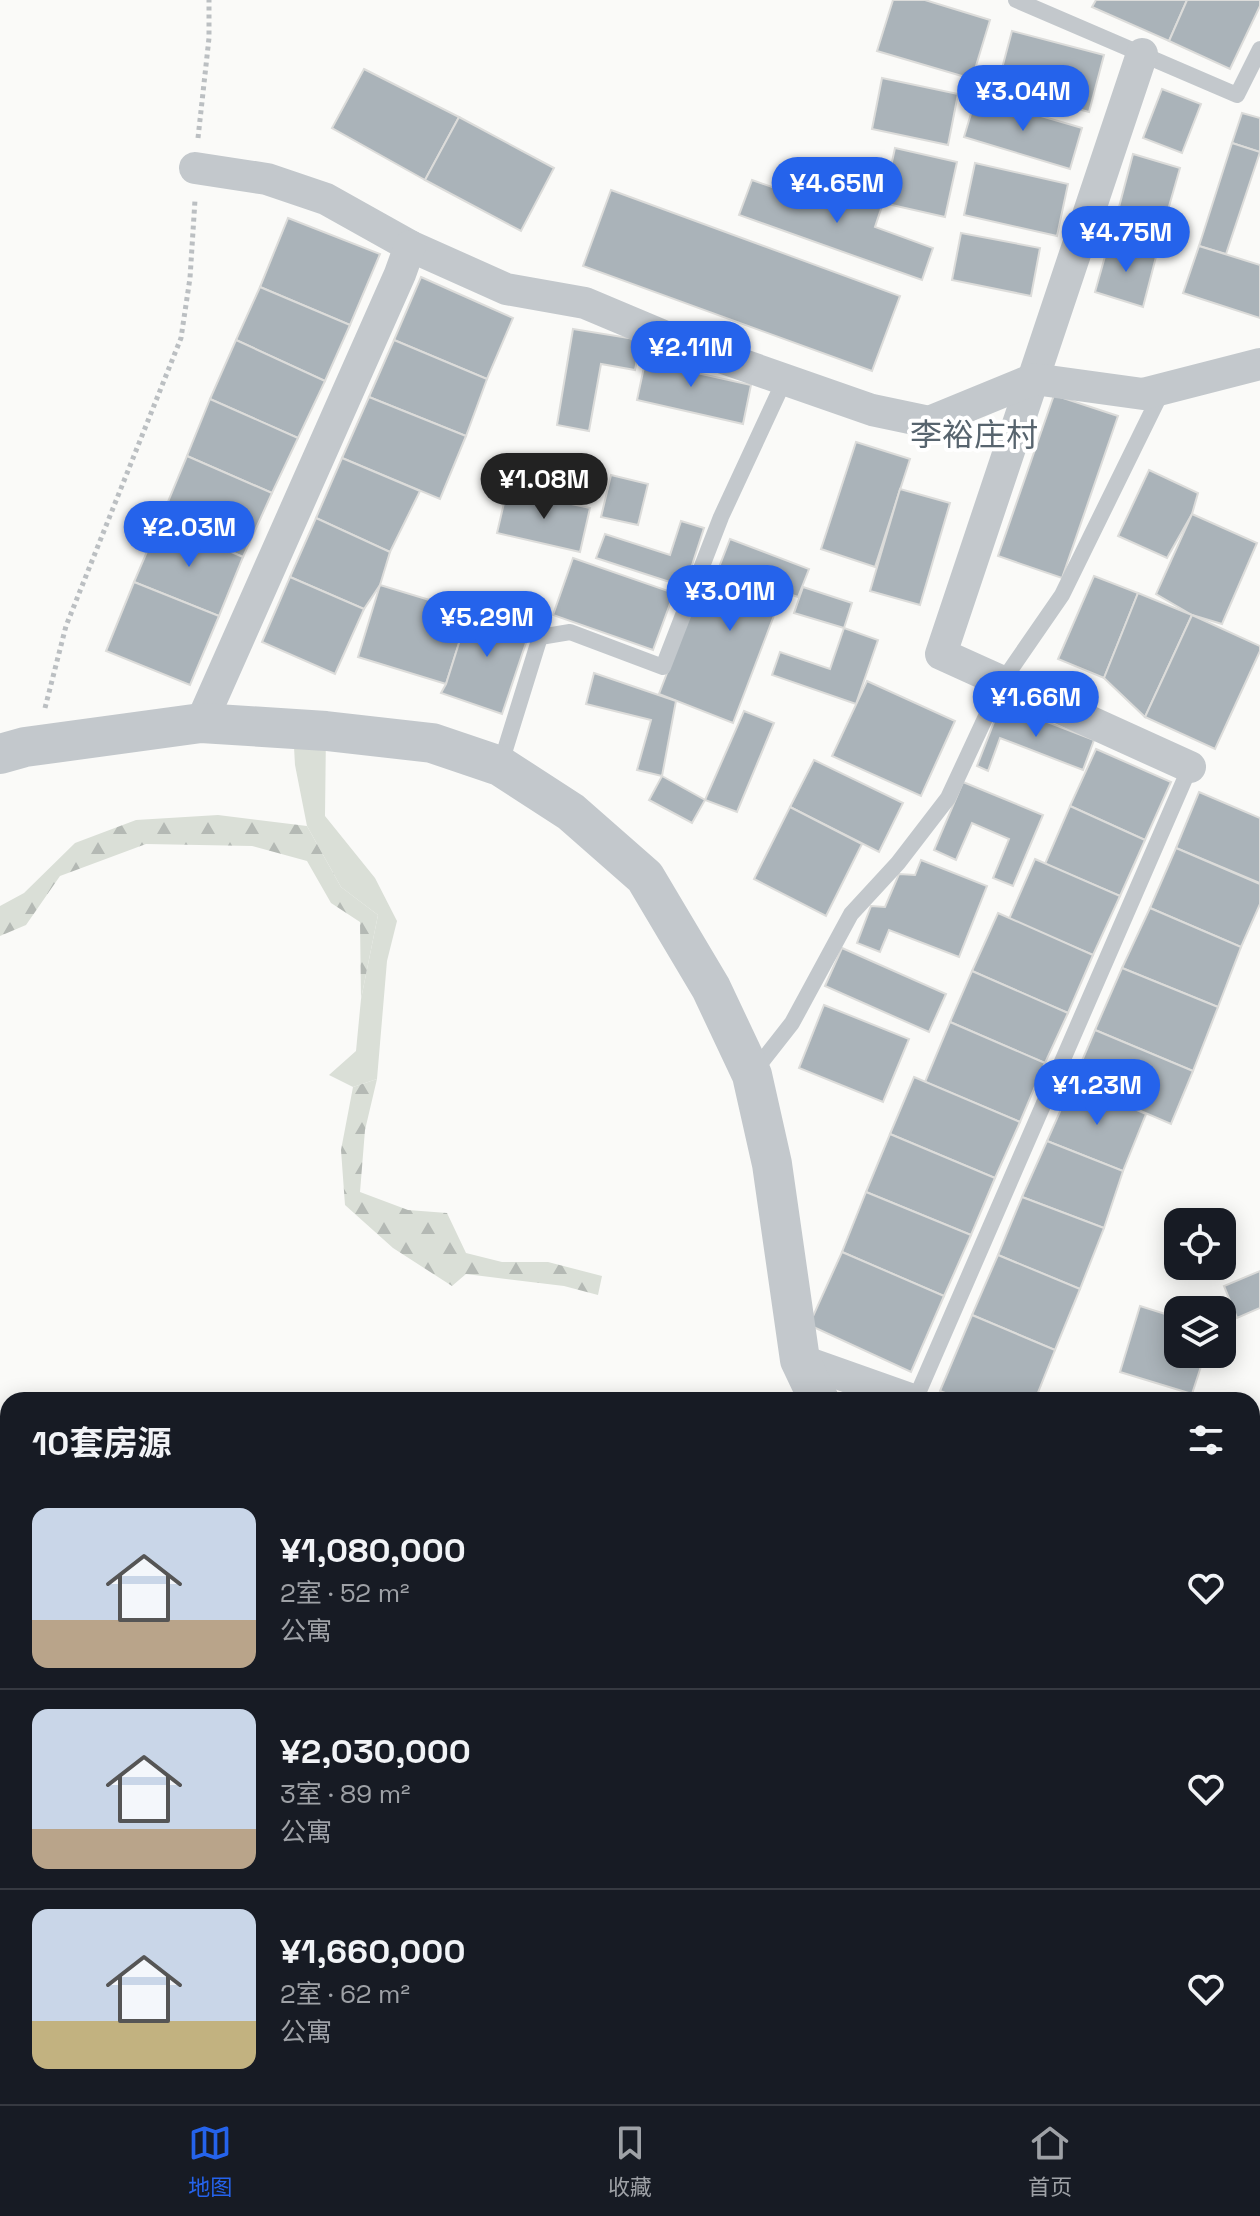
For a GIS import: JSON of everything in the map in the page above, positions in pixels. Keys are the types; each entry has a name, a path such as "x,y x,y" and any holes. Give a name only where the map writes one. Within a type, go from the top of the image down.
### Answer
{"street":[{"path":"1142,54 941,654 1190,767"},
{"path":"195,168 267,179 326,199 410,246 506,289 585,303 680,343 872,410 929,422 1034,379 1143,394 1260,364"},
{"path":"201,723 410,246"},
{"path":"0,754 25,747 201,723 326,731 432,743 500,766 571,812 645,877 711,988 752,1075 772,1164 800,1360 815,1392"},
{"path":"800,1360 891,1392"}],"lane":[{"path":"1016,0 1237,95 1260,49"},
{"path":"500,766 540,637 570,632 663,667 721,517 785,379"},
{"path":"752,1075 792,1023 851,914 898,863 948,798 1002,682 1062,595 1163,389"},
{"path":"917,1392 1190,767"}],"path":[{"path":"48,745 44,703 66,626 181,338 190,278 195,168 209,38 209,0"}],"green space":[{"path":"293,729 326,731 325,816 375,878 397,921 387,961 377,1079 353,1087 329,1075 356,1051 361,999 378,915 341,887 307,826 295,765"},
{"path":"218,815 307,826 341,887 378,915 361,999 360,922 331,903 307,861 252,846 146,844 60,876 26,925 0,936 0,906 24,893 75,843 136,820"},
{"path":"377,1079 365,1130 360,1192 408,1210 447,1213 466,1253 502,1262 548,1262 602,1276 598,1295 564,1286 466,1274 452,1286 393,1248 345,1205 341,1150 353,1087"}],"building":[{"path":"893,0 925,0 990,20 972,79 877,51"},
{"path":"1096,0 1187,0 1169,41 1092,7"},
{"path":"1187,0 1260,0 1230,69 1169,41"},
{"path":"1012,31 1104,55 1089,112 997,87"},
{"path":"364,69 459,117 425,180 332,128"},
{"path":"882,78 958,94 948,145 872,129"},
{"path":"1162,89 1201,104 1182,153 1143,138"},
{"path":"976,97 1082,128 1070,169 964,137"},
{"path":"1242,113 1260,118 1260,152 1232,143"},
{"path":"459,117 554,168 521,231 425,180"},
{"path":"1232,143 1260,152 1226,254 1199,246"},
{"path":"895,148 957,162 945,217 883,203"},
{"path":"1133,154 1180,168 1160,238 1114,226"},
{"path":"975,163 1068,184 1057,236 964,215"},
{"path":"752,180 812,201 820,180 883,203 875,227 933,248 922,280 739,215"},
{"path":"611,190 900,296 872,371 583,266"},
{"path":"288,218 380,254 350,325 260,287"},
{"path":"961,233 1040,248 1031,296 952,280"},
{"path":"1109,242 1157,253 1143,307 1095,292"},
{"path":"1199,246 1260,265 1260,318 1183,293"},
{"path":"421,277 513,318 487,379 394,340"},
{"path":"260,287 350,325 325,381 236,340"},
{"path":"573,329 641,340 635,370 601,364 589,431 557,425"},
{"path":"236,340 325,381 298,438 210,399"},
{"path":"394,340 487,379 466,436 369,397"},
{"path":"648,348 682,355 679,369 751,385 743,424 637,400"},
{"path":"1054,395 1118,416 1062,578 998,556"},
{"path":"369,397 466,436 440,499 342,458"},
{"path":"210,399 298,438 272,493 187,456"},
{"path":"856,442 910,459 875,567 821,549"},
{"path":"187,456 272,493 243,557 160,521"},
{"path":"342,458 420,491 390,552 316,518"},
{"path":"1149,470 1198,493 1192,514 1167,558 1118,536"},
{"path":"611,475 648,484 638,525 601,517"},
{"path":"900,489 950,503 920,605 870,591"},
{"path":"507,490 590,508 580,552 497,533"},
{"path":"1192,514 1257,543 1222,624 1192,615 1156,594"},
{"path":"316,518 390,552 380,585 364,609 290,577"},
{"path":"160,521 243,557 219,616 134,582"},
{"path":"681,521 704,528 685,587 596,558 605,534 670,555"},
{"path":"730,539 809,569 798,597 783,592 733,723 659,694 698,592 739,608 747,587 716,575"},
{"path":"573,558 674,593 653,650 553,615"},
{"path":"1094,576 1138,593 1104,678 1058,659"},
{"path":"290,577 364,609 335,674 262,642"},
{"path":"134,582 219,616 190,685 106,651"},
{"path":"380,585 469,612 446,684 358,657"},
{"path":"803,587 852,603 844,628 794,613"},
{"path":"1138,593 1192,615 1145,717 1104,678"},
{"path":"471,605 532,625 502,714 441,693"},
{"path":"1192,615 1260,646 1215,749 1145,717"},
{"path":"844,628 878,640 856,704 772,675 780,652 830,669"},
{"path":"594,673 676,701 662,776 637,770 651,720 586,704"},
{"path":"867,681 955,721 921,796 832,756"},
{"path":"1001,704 1094,740 1083,770 1000,738 988,771 977,766"},
{"path":"744,711 774,723 737,812 705,800"},
{"path":"1096,749 1171,782 1145,840 1070,806"},
{"path":"814,760 903,803 879,852 790,807"},
{"path":"662,776 705,800 692,823 649,800"},
{"path":"963,782 1043,815 1013,886 993,878 1009,839 972,823 956,860 934,850"},
{"path":"1199,792 1260,818 1260,883 1176,848"},
{"path":"1070,806 1145,840 1120,896 1045,864"},
{"path":"790,807 862,844 826,916 754,879"},
{"path":"1176,848 1260,884 1260,904 1241,947 1150,908"},
{"path":"1035,859 1120,896 1093,955 1009,919"},
{"path":"921,860 987,886 959,957 889,930 880,952 857,943 871,906 885,907 899,874 915,875"},
{"path":"1150,908 1241,947 1218,1007 1122,968"},
{"path":"998,913 1093,955 1068,1013 972,971"},
{"path":"842,948 946,994 929,1032 825,986"},
{"path":"1122,968 1218,1007 1193,1071 1095,1030"},
{"path":"972,971 1068,1013 1045,1063 950,1022"},
{"path":"824,1005 909,1039 883,1102 799,1068"},
{"path":"950,1022 1045,1063 1020,1122 925,1082"},
{"path":"1095,1030 1193,1071 1171,1124 1073,1082"},
{"path":"914,1077 1020,1122 995,1178 890,1134"},
{"path":"1073,1082 1146,1114 1123,1171 1047,1141"},
{"path":"890,1134 995,1178 971,1235 866,1192"},
{"path":"1047,1141 1123,1171 1104,1228 1022,1197"},
{"path":"866,1192 971,1235 944,1296 842,1252"},
{"path":"1022,1197 1104,1228 1080,1289 998,1255"},
{"path":"842,1252 944,1296 911,1372 809,1325"},
{"path":"998,1255 1080,1289 1055,1350 972,1315"},
{"path":"1260,1271 1260,1308 1237,1318 1236,1296 1228,1296 1224,1286"},
{"path":"1140,1306 1164,1314 1164,1368 1200,1368 1193,1392 1120,1372"},
{"path":"972,1315 1055,1350 1038,1392 940,1391"}],"district":[{"name":"李裕庄村","path":"974,435"}]}
